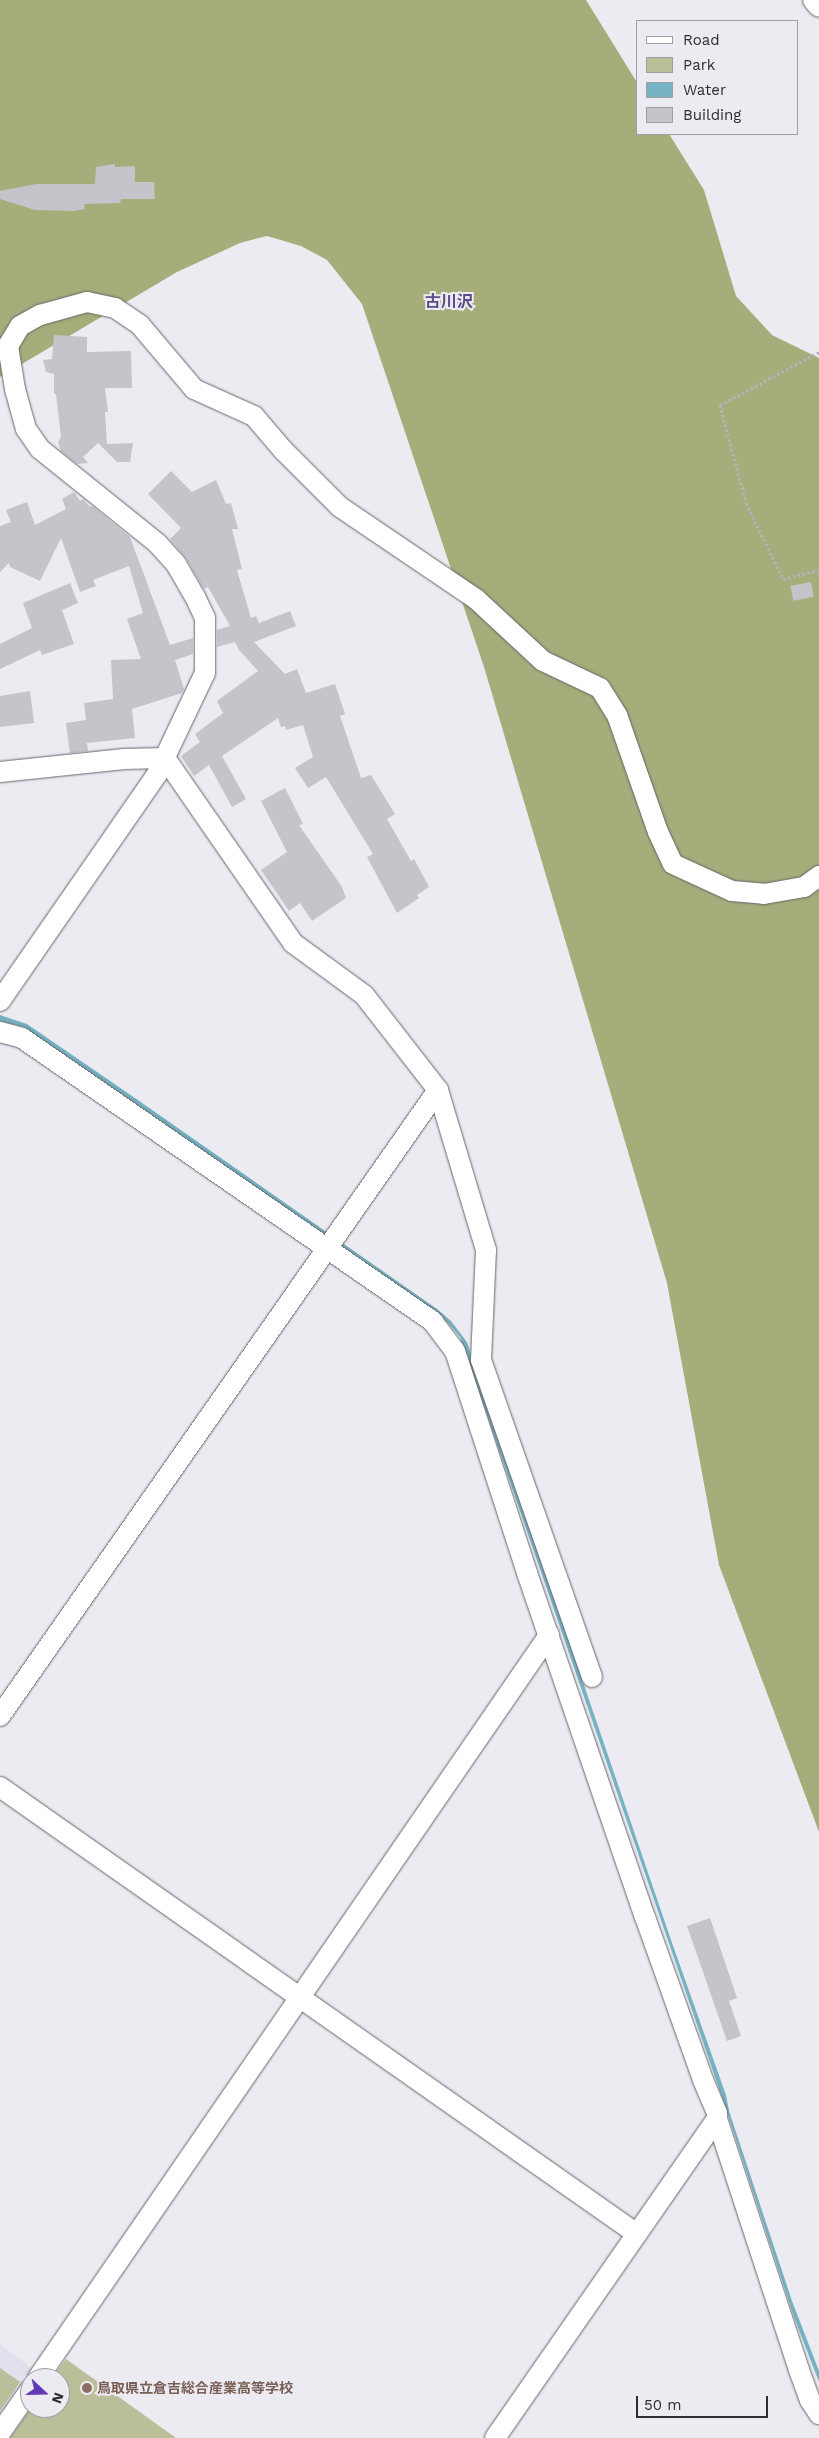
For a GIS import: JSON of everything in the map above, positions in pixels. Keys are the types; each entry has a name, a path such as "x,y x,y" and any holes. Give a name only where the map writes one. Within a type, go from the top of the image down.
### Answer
{"street":[{"path":"813,0 819,7"},
{"path":"0,1001 157,774 205,673 205,618 176,564 157,543 40,449 26,429 14,389 8,346 20,326 40,315 87,302 115,308 140,325 194,389 254,416 283,450 340,507 476,599 543,661 600,688 617,716 658,832 673,864 732,891 764,894 804,887 819,876"},
{"path":"0,772 124,759 165,758"},
{"path":"165,758 293,942 364,995 438,1090 486,1250 481,1360 592,1677"},
{"path":"0,1032 22,1038 432,1322 456,1352 527,1573 645,1917 703,2080 717,2113 717,2119 810,2400 819,2414"},
{"path":"0,1716 438,1090"},
{"path":"45,2368 549,1635"},
{"path":"0,1787 637,2234"},
{"path":"495,2438 717,2119"},
{"path":"0,2434 20,2405"}],"path":[{"path":"819,352 720,405 746,503 783,579 819,570"}],"shaded area":[{"path":"0,2344 31,2368 20,2368 20,2399 0,2427"}],"green space":[{"path":"0,0 586,0 636,81 636,135 670,135 704,190 736,296 772,335 819,358 819,1832 719,1565 667,1283 484,667 362,304 327,260 301,246 267,236 240,243 177,272 0,377"},
{"name":"鳥取県立倉吉総合産業高等学校","path":"66,2359 176,2438 10,2438 24,2418 70,2418 70,2368 59,2368"},
{"path":"0,2368 20,2382 0,2411"}],"water":[{"path":"0,1015 27,1024 437,1309 451,1321 467,1342 671,1940 726,2095 729,2111 792,2301 819,2371 819,2382 794,2317 723,2100 460,1337 447,1322 308,1223 23,1027 0,1021"}],"building":[{"path":"115,164 115,167 135,166 135,182 154,182 155,199 121,199 120,203 84,204 85,209 74,211 35,210 0,199 0,191 36,184 95,184 96,167"},
{"path":"54,335 87,337 87,352 131,351 132,388 105,388 108,412 105,412 107,444 133,443 130,462 117,462 98,443 83,457 88,463 77,464 61,451 58,442 61,437 56,394 54,394 54,374 46,372 43,360 52,359"},
{"path":"171,471 192,492 216,480 226,504 231,503 238,529 232,529 242,569 237,570 251,618 256,616 259,623 290,611 296,626 254,642 285,674 297,669 306,693 335,684 345,714 340,716 361,778 371,775 395,814 387,819 411,861 414,859 429,887 417,895 419,898 397,913 367,857 373,854 326,777 308,788 295,768 313,757 303,725 286,730 285,726 281,727 278,718 222,756 246,799 232,807 209,765 194,776 181,756 200,742 195,734 223,713 217,701 258,671 239,650 235,642 217,647 217,630 230,626 208,587 204,589 186,558 170,539 181,528 148,494"},
{"path":"74,492 80,501 83,499 90,507 92,506 130,537 170,645 193,638 193,654 175,660 184,689 182,693 132,709 135,738 87,743 88,751 70,753 66,723 86,720 84,703 113,699 111,660 141,659 127,619 143,613 129,566 93,580 96,586 80,592 61,538 40,581 10,567 9,563 0,572 0,526 11,522 6,510 27,502 35,525 66,509 62,499"},
{"path":"811,582 814,597 793,601 790,586"},
{"path":"70,583 78,603 62,610 74,644 42,655 40,650 0,669 0,644 32,628 23,603"},
{"path":"30,691 34,723 0,727 0,696"},
{"path":"285,788 303,824 299,825 342,887 346,898 312,921 300,903 289,911 261,870 287,852 261,801"},
{"path":"710,1918 737,1998 729,2001 741,2036 727,2041 687,1926"}],"place":[{"name":"鳥取県立倉吉総合産業高等学校","path":"87,2388"}],"district":[{"name":"古川沢","path":"449,302"}]}
